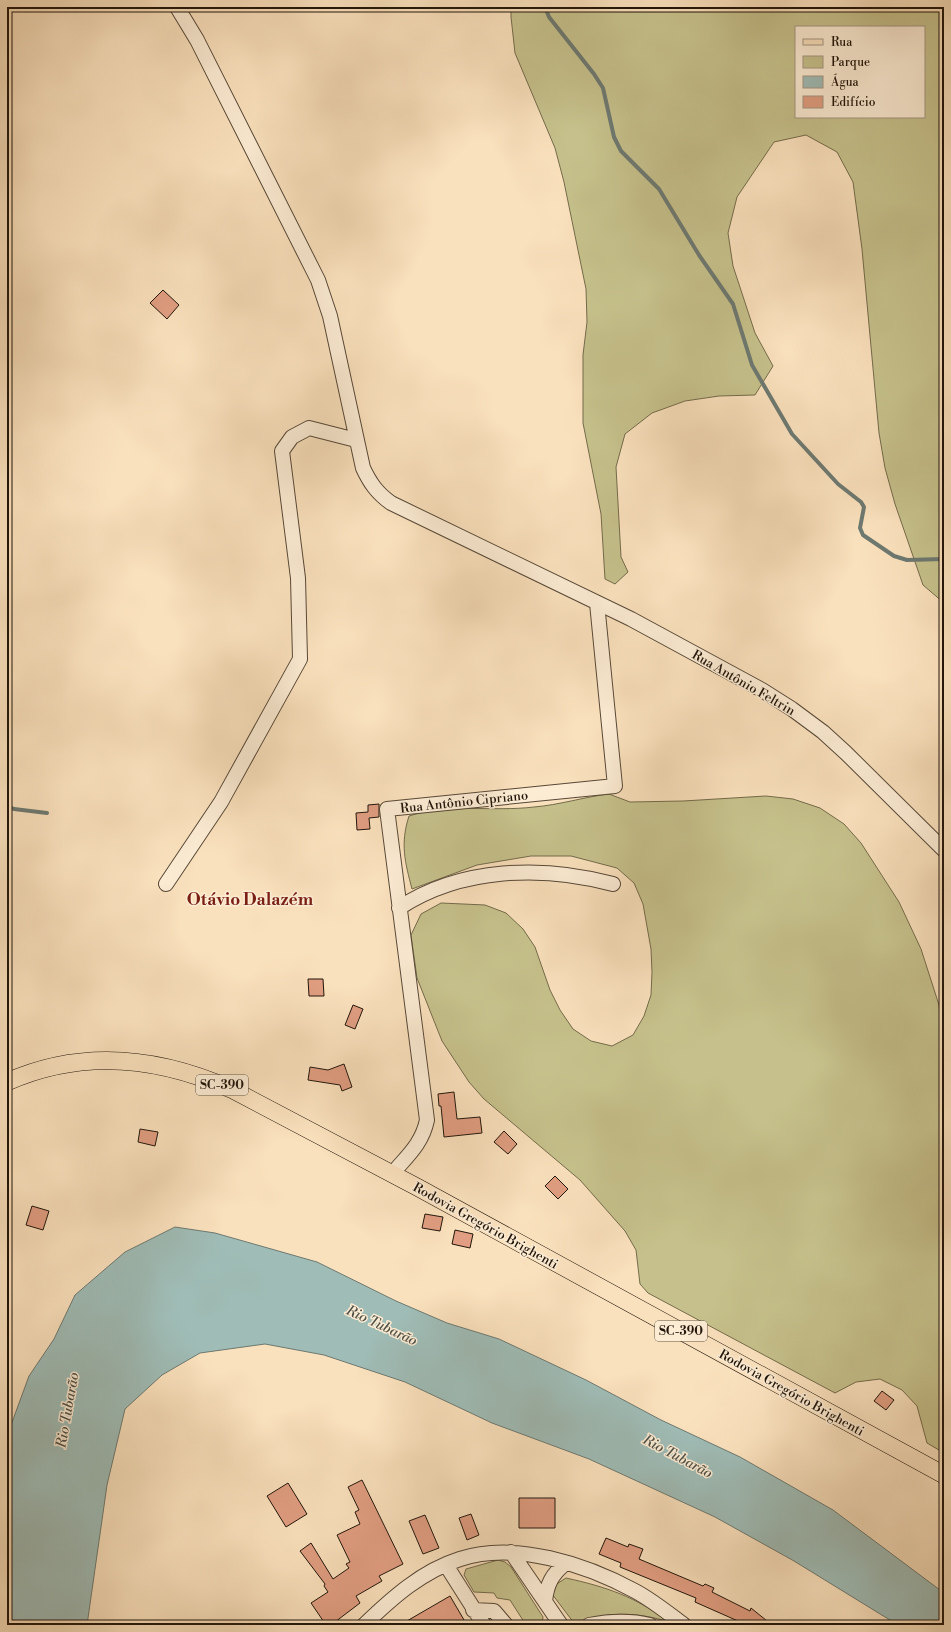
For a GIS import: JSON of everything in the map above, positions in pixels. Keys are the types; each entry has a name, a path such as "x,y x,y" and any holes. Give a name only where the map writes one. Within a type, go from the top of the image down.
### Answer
{"main road":[{"name":"Rodovia Gregório Brighenti","path":"7,1082 46,1068 75,1062 131,1060 183,1070 233,1090 392,1174 944,1475"}],"street":[{"name":"Rua Antônio Feltrin","path":"177,7 197,40 318,280 330,316 363,468 370,483 379,494 391,503 646,626 762,690 792,709 846,753 944,850"},
{"path":"166,884 221,802 300,659 298,578 282,451 292,437 309,428 356,440"},
{"name":"Rua Antônio Cipriano","path":"392,1174 418,1144 424,1133 426,1120 387,809 615,786 597,603"},
{"path":"399,908 427,891 471,878 500,872 576,876 613,884"},
{"path":"511,1552 561,1625"},
{"path":"364,1625 405,1589 427,1574 446,1565 476,1555 511,1552 566,1563 589,1570 635,1591 684,1625"},
{"path":"545,1601 550,1580 566,1563"},
{"path":"446,1565 484,1625"},
{"path":"474,1610 472,1622 474,1625"},
{"path":"474,1610 494,1611 506,1625"},
{"path":"589,1625 623,1621 650,1625"}],"green space":[{"path":"511,7 944,7 944,603 923,585 895,504 885,468 879,433 862,249 853,182 837,152 806,135 774,142 737,197 728,233 733,266 755,333 773,366 755,395 719,396 685,401 652,413 625,434 616,467 621,557 628,572 615,584 605,579 601,514 583,423 583,355 587,322 586,289 564,182 555,148 515,53"},
{"path":"609,794 630,802 683,801 766,796 793,799 820,808 844,824 861,843 899,902 921,949 939,1005 944,1037 944,1453 927,1443 917,1406 902,1390 880,1379 856,1382 835,1393 648,1293 640,1284 636,1250 625,1231 580,1180 484,1099 469,1082 442,1041 417,978 411,935 421,914 441,903 485,905 506,913 523,929 535,947 550,990 560,1010 573,1029 591,1041 612,1046 633,1035 644,1016 651,995 651,949 643,904 634,883 617,868 571,856 531,856 477,865 412,889 404,853 406,826 409,816 440,810 543,806"},
{"path":"498,1560 505,1562 511,1567 543,1617 542,1625 526,1625 510,1600 497,1598 494,1593 474,1592 464,1575 466,1569"},
{"path":"566,1578 608,1589 633,1599 669,1622 644,1616 619,1614 601,1616 574,1623 552,1594 555,1585"}],"water":[{"name":"Rio Tubarão","path":"175,1227 215,1233 317,1262 396,1301 447,1323 499,1339 586,1380 661,1420 740,1457 833,1510 944,1593 944,1625 898,1625 794,1561 715,1517 589,1459 492,1423 405,1382 324,1355 265,1344 200,1353 162,1375 125,1409 107,1485 87,1625 7,1625 7,1436 29,1376 54,1339 75,1295 125,1252"}],"building":[{"path":"163,290 179,305 167,319 150,303"},
{"path":"379,804 379,817 369,818 370,829 357,830 356,813 368,812 368,805"},
{"path":"308,979 323,979 324,996 309,996"},
{"path":"353,1005 363,1009 355,1029 345,1025"},
{"path":"344,1064 352,1087 342,1091 340,1085 308,1080 310,1067 328,1070"},
{"path":"454,1092 457,1119 480,1117 482,1133 444,1137 441,1106 439,1106 438,1094"},
{"path":"140,1129 158,1132 155,1146 138,1142"},
{"path":"504,1131 517,1144 508,1154 494,1142"},
{"path":"555,1176 568,1189 558,1199 545,1186"},
{"path":"32,1206 49,1211 43,1230 26,1225"},
{"path":"425,1214 443,1217 440,1231 422,1228"},
{"path":"455,1230 473,1234 470,1248 452,1244"},
{"path":"882,1391 894,1400 886,1410 874,1401"},
{"path":"362,1480 403,1564 379,1576 382,1581 356,1596 360,1603 331,1625 326,1625 311,1603 328,1592 324,1586 325,1584 300,1551 311,1543 333,1579 349,1568 346,1564 350,1562 337,1535 360,1524 355,1512 359,1510 348,1487"},
{"path":"288,1483 307,1514 286,1527 267,1496"},
{"path":"519,1498 555,1498 555,1528 519,1528"},
{"path":"471,1514 479,1535 467,1540 459,1518"},
{"path":"425,1515 439,1548 423,1554 409,1521"},
{"path":"606,1538 628,1547 629,1544 643,1549 639,1559 703,1586 705,1584 714,1588 712,1592 750,1611 751,1608 772,1625 747,1625 695,1602 696,1598 620,1567 621,1563 599,1554"},
{"path":"450,1596 467,1625 400,1625"}],"waterway":[{"path":"545,7 549,17 594,74 603,88 614,137 621,151 659,189 699,255 733,304 752,365 792,434 838,484 861,502 864,507 860,528 863,535 894,556 907,560 944,559"},
{"path":"7,806 14,809 47,813"}],"district":[{"name":"Otávio Dalazém","path":"250,899"}]}
